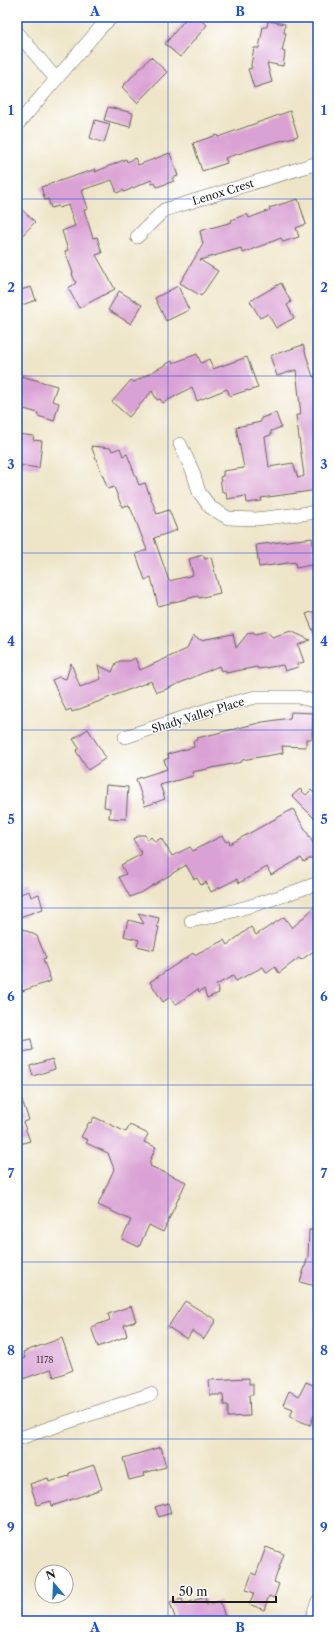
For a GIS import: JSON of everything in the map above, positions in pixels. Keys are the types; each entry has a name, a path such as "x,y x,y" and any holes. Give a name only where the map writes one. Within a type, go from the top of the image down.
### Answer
{"street":[{"path":"17,125 112,17"},
{"path":"17,32 56,79"},
{"name":"Lenox Crest","path":"137,237 164,210 318,163"},
{"path":"180,444 193,472 199,492 210,507 228,518 256,519 318,512"},
{"name":"Shady Valley Place","path":"125,737 216,707 256,697 298,697 318,702"},
{"path":"191,921 238,911 318,883"},
{"path":"17,1439 151,1394"},
{"path":"311,1621 318,1601"}],"building":[{"path":"187,17 196,17 207,25 180,57 165,44"},
{"path":"268,21 285,24 284,33 286,33 282,51 285,52 283,66 267,63 272,82 254,88 248,69 252,68 251,65 254,48 259,48 263,27 267,27"},
{"path":"151,57 167,72 137,103 122,87"},
{"path":"108,107 133,113 130,127 104,120"},
{"path":"290,111 298,136 225,158 227,163 202,171 193,143 217,135 218,137"},
{"path":"95,120 110,124 104,143 90,138"},
{"path":"170,153 178,176 172,178 174,181 157,187 155,183 152,184 151,180 124,192 123,190 117,193 112,180 82,190 88,209 84,210 93,238 97,237 102,253 96,255 115,289 79,308 68,288 76,283 65,251 68,250 62,231 75,226 68,205 59,208 58,206 51,208 48,199 45,200 41,187 96,169 95,172 126,159 127,162 135,158 138,165"},
{"path":"298,199 306,224 296,228 299,237 283,242 281,238 243,253 241,248 200,260 218,271 201,296 180,283 203,244 200,231 232,222 231,220 247,214 249,218 270,210 269,208"},
{"path":"17,205 35,222 17,241"},
{"path":"281,283 291,302 287,305 294,318 276,328 268,314 260,318 250,301"},
{"path":"178,286 189,310 166,321 155,298"},
{"path":"31,287 36,300 22,305 17,291"},
{"path":"119,291 142,305 131,324 108,310"},
{"path":"303,345 313,377 318,377 318,490 261,498 262,501 247,503 246,496 227,499 226,492 222,492 220,477 223,476 223,471 244,468 236,427 261,422 261,418 276,413 281,427 271,431 271,435 265,437 269,467 293,463 298,478 304,476 296,415 301,415 296,370 277,376 270,356"},
{"path":"197,354 201,363 209,359 213,369 247,357 258,388 230,396 227,389 197,401 192,387 163,403 160,399 157,400 152,391 129,417 112,402 131,380 134,382 172,361 173,363"},
{"path":"21,376 57,386 52,401 59,403 54,421 38,416 38,413 17,407 17,390"},
{"path":"18,434 34,436 33,440 42,441 39,468 17,465"},
{"path":"91,446 111,448 112,451 120,448 123,456 127,454 139,485 145,483 157,514 169,510 177,530 154,538 169,581 193,575 189,559 203,555 205,559 211,557 220,593 199,598 198,596 158,606 151,577 145,580 136,554 147,550 134,516 129,505 122,507 114,487 108,489"},
{"path":"312,538 316,564 296,568 295,562 259,567 256,545"},
{"path":"318,610 318,643 306,614"},
{"path":"267,631 272,637 291,631 310,640 298,645 304,662 297,664 298,667 285,671 283,665 258,669 257,667 226,673 226,670 221,671 219,666 164,690 156,692 151,681 72,712 71,709 66,711 52,680 59,677 66,679 71,663 80,687 101,679 98,665 112,672 116,663 120,661 129,661 135,658 140,670 187,649 193,636 201,640 233,634 236,648 248,633 253,632 255,634"},
{"path":"291,712 313,713 312,739 306,739 306,747 282,746 283,753 242,760 242,762 192,772 193,776 160,785 165,799 145,806 136,779 167,769 164,760 169,758 168,754 194,747 193,741 197,740 197,738 263,722 290,718"},
{"path":"88,729 106,758 88,770 76,751 79,748 73,739"},
{"path":"106,785 128,787 126,819 109,818 110,808 104,807"},
{"path":"300,789 306,795 311,790 318,797 318,822 292,796"},
{"path":"293,809 318,851 318,854 304,862 301,858 271,875 267,867 239,883 237,879 211,892 206,882 201,885 197,878 194,879 186,865 144,891 130,897 119,877 126,874 121,865 142,854 133,839 140,835 145,835 148,840 151,837 155,842 161,838 172,856 190,847 193,851 222,836 226,842 229,841 230,844"},
{"path":"29,891 31,897 39,894 43,909 17,918 17,895"},
{"path":"318,904 318,948 301,960 299,958 279,973 275,967 267,973 263,967 236,981 233,976 216,985 219,993 207,998 204,989 199,992 198,989 175,1005 170,997 163,1002 150,982 193,953 194,955 224,940 227,945 251,927 256,935 284,917 292,928"},
{"path":"138,913 159,918 157,927 159,927 154,950 137,946 139,940 124,936 128,920 144,924"},
{"path":"17,926 37,936 46,958 43,959 51,981 22,991 17,977"},
{"path":"31,1039 33,1050 17,1053 17,1042"},
{"path":"52,1059 55,1069 33,1076 30,1066"},
{"path":"17,1092 19,1092 29,1120 23,1122 30,1141 17,1145"},
{"path":"94,1117 126,1132 130,1125 148,1134 144,1142 156,1147 149,1163 151,1164 150,1166 186,1182 163,1232 149,1225 139,1247 122,1239 131,1220 98,1205 114,1169 108,1153 86,1143 88,1140 81,1137 89,1122 91,1123"},
{"path":"309,1230 318,1230 318,1276 315,1286 300,1282 308,1257"},
{"path":"185,1301 216,1320 204,1339 192,1331 187,1339 168,1327"},
{"path":"131,1306 136,1321 124,1325 127,1336 98,1347 91,1327 110,1320 108,1314"},
{"path":"62,1338 73,1370 54,1377 51,1369 17,1381 17,1361 25,1358 23,1352"},
{"path":"249,1378 249,1384 253,1384 253,1395 249,1395 250,1416 228,1417 228,1405 224,1405 223,1395 210,1395 209,1380"},
{"path":"306,1382 318,1387 318,1406 310,1425 290,1417 293,1409 283,1405 289,1391 299,1396"},
{"path":"161,1447 166,1467 144,1473 145,1476 129,1480 123,1458"},
{"path":"94,1465 102,1489 52,1506 51,1501 37,1505 30,1484 48,1478 49,1482 69,1476 69,1473"},
{"path":"168,1503 171,1513 159,1517 155,1507"},
{"path":"266,1547 284,1554 274,1582 279,1584 274,1598 269,1596 264,1610 249,1604 254,1593 246,1590 252,1573 256,1575"},
{"path":"205,1597 207,1605 220,1601 226,1621 176,1621 170,1602 182,1599 184,1604"}]}
